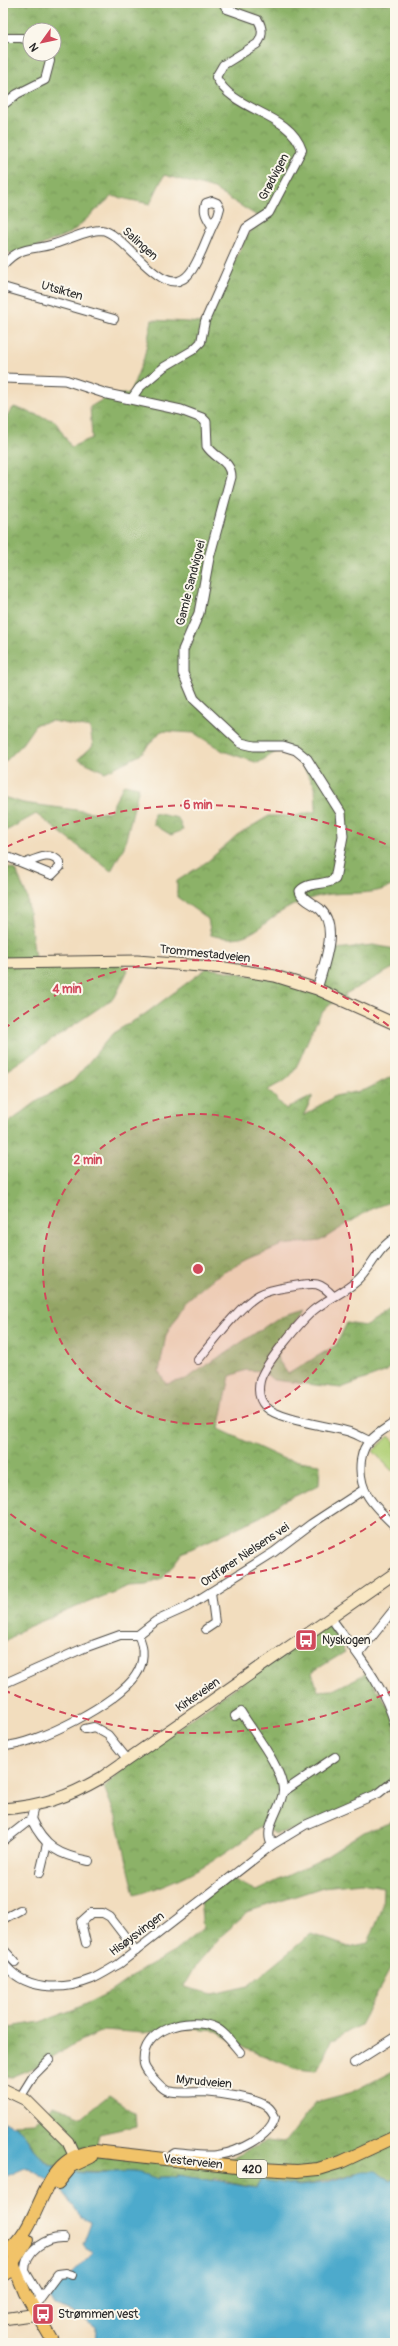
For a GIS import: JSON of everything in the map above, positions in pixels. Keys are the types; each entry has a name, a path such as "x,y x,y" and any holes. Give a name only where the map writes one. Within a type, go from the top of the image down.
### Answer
{"main road":[{"name":"Trommestadveien","path":"3,963 137,961 193,964 275,976 317,989 395,1024"},
{"name":"Kirkeveien","path":"3,1810 34,1806 74,1793 128,1760 395,1573"},
{"path":"3,2089 21,2096 68,2142 70,2162 52,2186 9,2258 10,2272 3,2275 33,2305"},
{"name":"Vesterveien","path":"70,2162 94,2151 266,2170 307,2170 352,2158 395,2137"},
{"path":"9,2258 54,2343"},
{"path":"3,2318 33,2305"}],"street":[{"name":"Grødvigen","path":"132,398 138,388 164,367 193,350 201,342 205,321 246,228 269,213 302,150 297,138 287,127 247,105 227,91 216,77 219,70 260,41 262,30 258,20 227,9 223,3"},
{"path":"3,38 22,38"},
{"path":"3,105 17,94 46,80 50,62"},
{"name":"Salingen","path":"3,264 12,254 22,249 36,250 90,231 102,230 123,243 159,277 170,281 183,278 192,270 212,226"},
{"name":"Utsikten","path":"3,287 114,319"},
{"name":"Gamle Sandvigvei","path":"3,378 65,380 107,394 162,405 202,418 207,424 207,446 227,463 230,469 231,481 209,558 199,613 183,650 183,673 191,693 198,703 241,743 254,746 283,746 302,754 311,764 341,813 342,836 335,879 309,886 300,891 304,898 325,915 328,924 325,959 317,989"},
{"path":"3,855 26,863"},
{"path":"369,1441 351,1432 273,1412 266,1407 260,1396 260,1380 266,1368 306,1317 333,1296 356,1282 368,1271 384,1244 395,1238"},
{"path":"198,1360 243,1308 258,1295 272,1290 314,1283 324,1286 333,1296"},
{"path":"395,1422 369,1441 362,1454 360,1468 363,1490 371,1503 395,1526"},
{"name":"Ordfører Nielsens vei","path":"138,1635 156,1620 187,1607 274,1552 310,1524 363,1490"},
{"path":"206,1629 215,1623 211,1592"},
{"path":"359,1653 395,1608"},
{"path":"331,1618 359,1653 381,1691 395,1725"},
{"path":"3,1684 84,1648 120,1635 138,1635 142,1642 143,1652 141,1666 136,1675 125,1688 95,1709 44,1736 24,1743 3,1746"},
{"path":"235,1716 241,1712 275,1767 283,1792 270,1832 272,1845"},
{"path":"85,1729 94,1727 108,1735 128,1760"},
{"path":"283,1792 335,1757"},
{"name":"Hisøysvingen","path":"3,1962 22,1980 41,1986 73,1985 93,1979 136,1951 272,1845 305,1825 379,1793 395,1780"},
{"path":"34,1806 31,1819 37,1832 47,1844 57,1853 89,1861"},
{"path":"3,1841 31,1819"},
{"path":"40,1874 47,1844"},
{"path":"3,1919 20,1910"},
{"path":"86,1943 81,1922 91,1913 103,1913 110,1917 136,1951"},
{"path":"3,1949 15,1962"},
{"name":"Myrudveien","path":"172,2160 172,2155 175,2153 218,2155 232,2152 267,2131 273,2124 275,2117 268,2106 258,2102 223,2094 176,2093 166,2090 145,2068 144,2057 147,2046 165,2028 173,2025 199,2024 213,2026 220,2030 240,2052"},
{"path":"354,2063 395,2037"},
{"path":"21,2096 34,2075 50,2059"},
{"path":"33,2305 38,2293 25,2270 27,2260 45,2241 64,2238"},
{"path":"33,2305 58,2274 66,2273 72,2275"}],"green space":[{"path":"3,3 395,3 395,884 377,891 329,894 312,898 285,909 249,934 226,938 211,935 208,919 177,897 177,881 208,861 237,835 269,816 296,816 316,811 315,786 295,754 279,750 258,763 223,751 194,733 161,731 140,755 105,772 78,759 93,746 90,728 52,721 36,724 20,747 3,764 3,420 14,407 55,421 71,447 92,438 90,407 107,397 130,393 144,358 152,320 205,323 247,235 262,219 214,189 164,175 150,204 112,196 72,232 19,255 3,251"},
{"path":"124,784 139,787 124,847 111,871 36,814 6,831 3,828 3,797 23,803 99,813 110,811"},
{"path":"154,813 178,818 183,830 171,835 153,824"},
{"path":"3,866 16,870 27,897 36,966 119,962 128,970 115,997 3,1073"},
{"path":"373,945 395,949 395,967 345,994 346,1000 335,1002 327,1008 319,1017 297,1066 291,1075 284,1081 268,1090 286,1109 313,1096 303,1116 335,1096 365,1090 395,1075 395,1200 371,1209 320,1241 282,1245 248,1259 215,1277 186,1301 166,1335 159,1372 166,1384 186,1379 281,1316 303,1309 284,1340 277,1358 288,1374 336,1345 347,1323 366,1326 395,1308 395,1362 387,1371 341,1388 273,1380 263,1371 246,1370 230,1376 219,1429 284,1459 320,1464 319,1485 284,1501 260,1517 182,1553 162,1579 146,1585 129,1586 59,1614 23,1629 3,1643 3,1127 39,1100 73,1081 113,1033 145,1014 207,968 311,985 321,980 335,949"},
{"path":"389,1436 395,1442 395,1468 392,1471 373,1451"},
{"path":"328,1622 345,1652 312,1672 318,1691 333,1690 367,1673 395,1718 395,1782 381,1793 325,1823 274,1834 263,1825 233,1848 187,1875 154,1889 135,1895 117,1820 104,1787 131,1761"},
{"path":"395,1821 395,1960 360,2025 331,2041 317,2071 297,2069 245,2048 217,2031 180,2028 143,2033 104,2030 70,2046 38,2066 12,2077 3,2076 3,2028 40,2022 75,2009 110,1992 140,1971 174,1952 203,1928 200,1901 229,1877 256,1891 324,1858 364,1832","holes":["361,1883 383,1887 382,1909 368,1943 349,1947 311,1934 248,1986 213,1994 184,1987 197,1964 221,1936 250,1911 323,1887"]},
{"path":"395,2070 395,2178 389,2180 380,2175 358,2173 312,2184 301,2185 261,2180 256,2188 213,2179 212,2181 178,2175 178,2177 159,2177 159,2179 135,2172 79,2171 52,2165 37,2155 30,2141 13,2124 34,2123 54,2106 82,2117 109,2095 135,2113 136,2126 99,2134 96,2149 195,2159 233,2158 266,2141 285,2143 316,2102 353,2092"}],"water":[{"path":"3,2122 19,2129 25,2135 38,2155 44,2160 51,2165 71,2171 133,2172 159,2179 159,2177 178,2177 178,2175 256,2188 261,2180 299,2186 324,2183 363,2171 375,2171 389,2180 395,2178 395,2343 95,2343 96,2328 70,2310 55,2305 51,2298 57,2284 62,2284 93,2253 87,2250 83,2244 91,2222 82,2218 60,2187 32,2170 25,2168 5,2177 3,2181"}],"place":[{"name":"Nyskogen","path":"306,1640"},
{"name":"Strømmen vest","path":"43,2314"}]}
